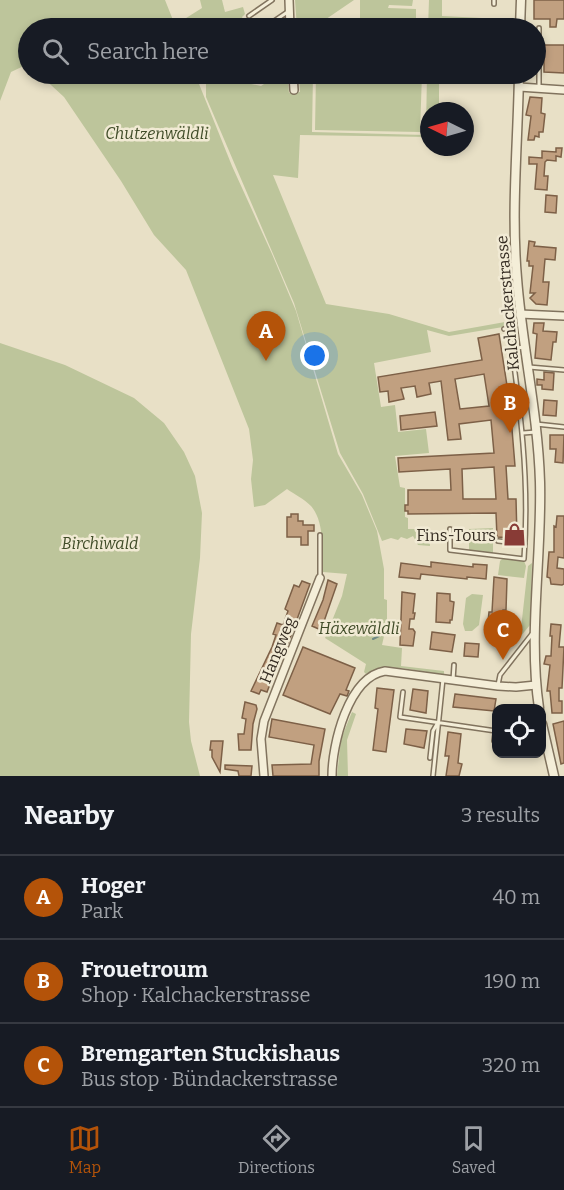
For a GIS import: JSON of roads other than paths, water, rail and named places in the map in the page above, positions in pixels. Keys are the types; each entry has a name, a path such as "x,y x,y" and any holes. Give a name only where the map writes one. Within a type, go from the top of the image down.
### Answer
{"street":[{"path":"289,0 289,18"},
{"path":"520,18 521,0"},
{"path":"294,84 294,90"},
{"path":"519,87 564,90"},
{"name":"Kalchackerstrasse","path":"519,87 515,247 520,314 539,470 540,519 533,633 538,704"},
{"path":"520,314 564,316"},
{"name":"Hangweg","path":"264,776 261,739 264,721 320,578"},
{"path":"332,776 334,751 342,719 352,700 373,676 385,671 498,686 536,685"},
{"path":"546,741 554,776"}],"lane":[{"path":"249,16 272,0"},
{"path":"279,18 289,11"},
{"path":"450,529 450,550 524,559 527,483 523,433 512,349 508,328 504,329"},
{"path":"512,349 525,347"},
{"path":"528,367 564,370"},
{"path":"523,433 535,428 564,427"},
{"path":"527,518 540,519"},
{"name":"Hangweg","path":"320,535 320,578"},
{"path":"498,541 525,544"},
{"path":"498,686 500,675 533,633"},
{"path":"453,680 454,665"},
{"path":"433,776 444,678"},
{"path":"403,692 400,717 492,729"},
{"path":"430,758 434,731 438,723"}],"waterway":[{"path":"373,639 379,636 375,630"}],"place":[{"name":"Hoger","path":"266,361"},
{"name":"Frouetroum","path":"510,433"},
{"name":"Fins-Tours","path":"514,535"},
{"name":"Bremgarten Stuckishaus","path":"503,660"}],"park label":[{"name":"Chutzenwäldli","path":"157,133"},
{"name":"Birchiwald","path":"100,543"},
{"name":"Häxewäldli","path":"359,628"}]}
